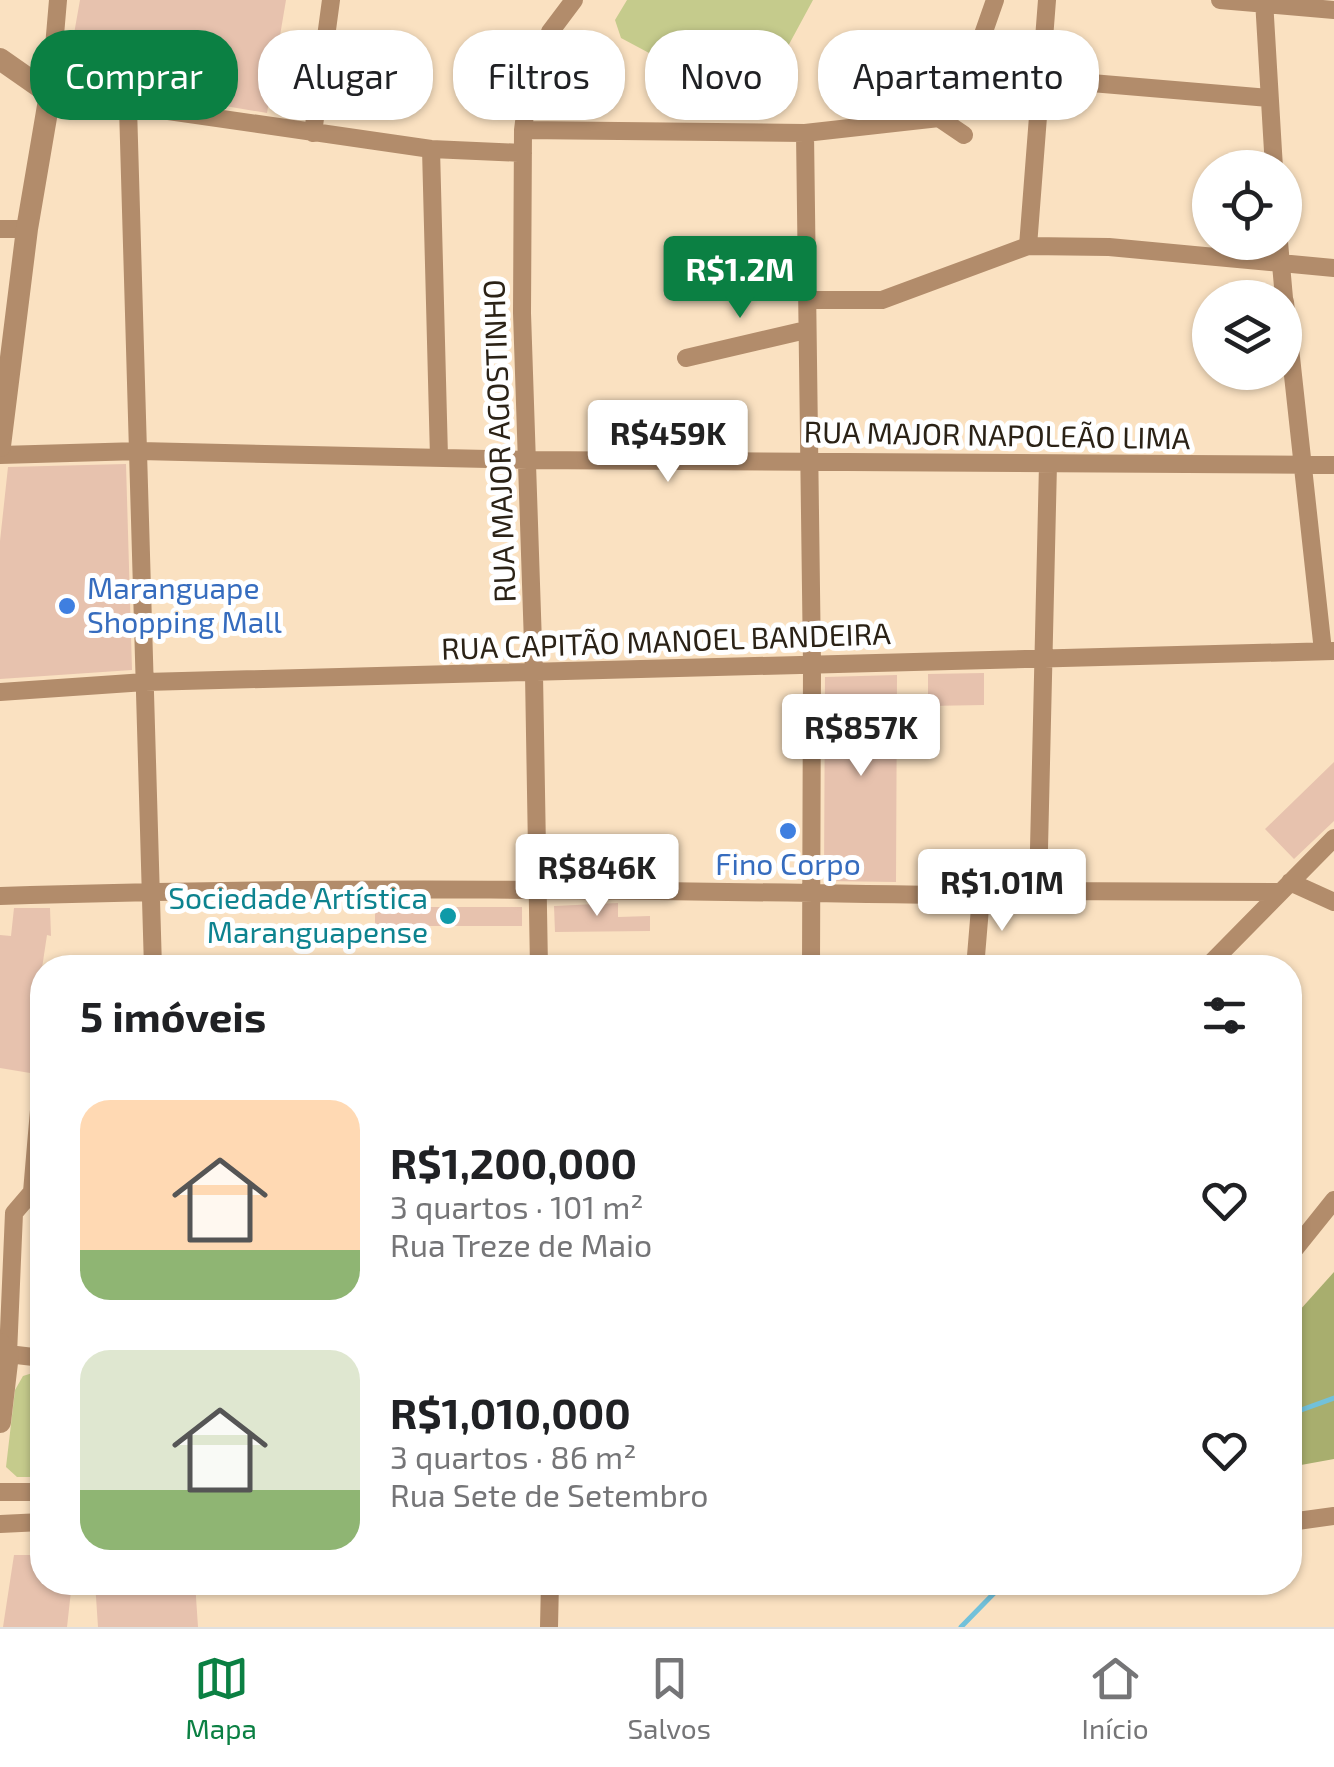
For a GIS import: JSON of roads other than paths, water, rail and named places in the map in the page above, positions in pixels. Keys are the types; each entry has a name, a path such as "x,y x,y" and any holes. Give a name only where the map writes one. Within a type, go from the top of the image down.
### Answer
{"street":[{"path":"55,30 58,0"},
{"path":"313,134 331,0"},
{"name":"RUA MAJOR AGOSTINHO","path":"539,955 522,313 523,130 538,62 550,32 574,0"},
{"path":"984,30 995,0"},
{"path":"1046,30 1048,0"},
{"path":"1220,0 1334,10"},
{"path":"1265,2 1273,150"},
{"path":"0,59 30,80"},
{"path":"1099,84 1269,98"},
{"path":"0,446 46,120"},
{"path":"128,120 153,955"},
{"path":"217,120 432,149 523,153"},
{"path":"523,130 805,133 921,120"},
{"path":"942,120 964,135"},
{"path":"1028,246 1038,120"},
{"path":"805,133 812,666 811,955"},
{"path":"432,149 439,457"},
{"path":"0,228 28,230"},
{"path":"807,300 882,300 1028,246 1109,248 1334,268"},
{"path":"1280,260 1282,280"},
{"path":"686,358 806,330"},
{"path":"1294,390 1329,651"},
{"name":"RUA MAJOR NAPOLEÃO LIMA","path":"0,455 140,451 528,460 1334,466"},
{"path":"1038,891 1048,464"},
{"name":"RUA CAPITÃO MANOEL BANDEIRA","path":"0,692 145,682 1329,651"},
{"path":"1219,955 1334,838"},
{"path":"0,896 151,891 981,896 1038,891 1285,887 1334,902"},
{"path":"976,955 981,896"},
{"path":"0,1422 7,1212 30,1196"},
{"path":"1302,1239 1334,1200"},
{"path":"4,1349 30,1355"},
{"path":"0,1492 30,1492"},
{"path":"1302,1520 1334,1516"},
{"path":"0,1524 30,1523"},
{"path":"549,1627 550,1595"}],"waterway":[{"path":"1302,1410 1334,1398"},
{"path":"961,1627 992,1595"}],"place":[{"name":"Maranguape Shopping Mall","path":"67,606"},
{"name":"Fino Corpo","path":"788,831"},
{"name":"Sociedade Artística Maranguapense","path":"448,916"}]}
